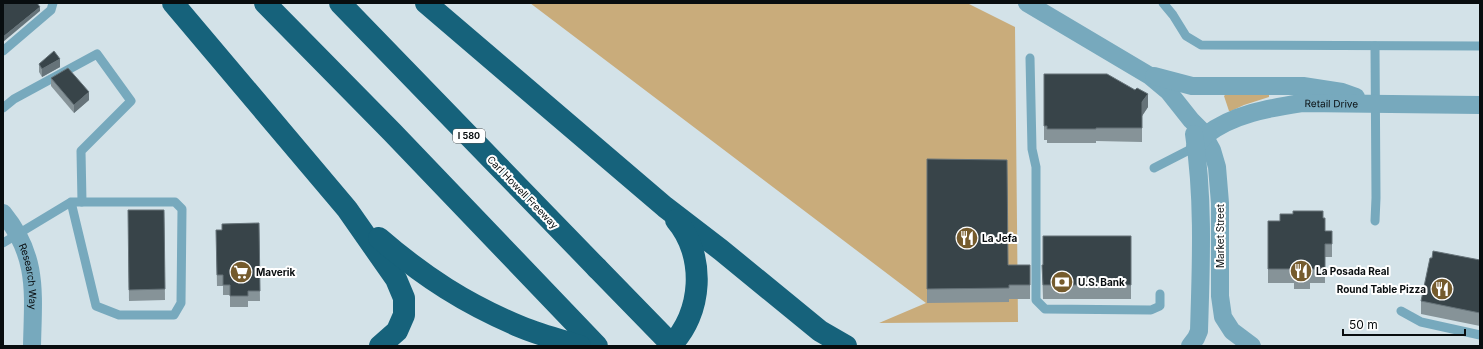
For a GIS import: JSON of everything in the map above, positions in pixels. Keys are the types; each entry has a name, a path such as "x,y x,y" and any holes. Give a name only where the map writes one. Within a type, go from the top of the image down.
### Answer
{"highway":[{"path":"173,3 361,224 418,270 468,302 520,327 580,346"},
{"path":"265,3 392,132 597,346"},
{"name":"Carl Howell Freeway","path":"340,3 673,346"},
{"path":"426,3 665,206 820,331 846,346"},
{"path":"665,206 684,228 694,253 697,275 696,296 688,320 670,346"},
{"path":"347,209 389,267 402,292 405,303 403,318 397,331 380,346"}],"street":[{"name":"Market Street","path":"1027,3 1150,76 1168,91 1191,120 1200,141 1200,197 1199,331 1190,346"},
{"path":"1150,76 1192,86 1303,86 1342,92 1375,104"},
{"name":"Retail Drive","path":"1200,141 1235,119 1275,107 1302,103 1480,105"},
{"name":"Market Street","path":"1200,141 1212,150 1217,168 1220,203 1220,296 1223,317 1232,331 1252,346"},
{"name":"Research Way","path":"3,213 10,238 26,252 31,272 32,346"}],"lane":[{"path":"3,51 51,10 53,3"},
{"path":"1163,3 1173,15 1186,36 1201,45 1480,46"},
{"path":"1375,46 1375,221"},
{"path":"3,108 14,99 97,54 131,101 81,151 82,202"},
{"path":"1030,58 1032,148 1036,167 1036,300 1045,309 1151,310 1160,306 1160,294"},
{"path":"1154,168 1200,141"},
{"path":"10,238 71,202 175,202 182,210 181,303 174,315 119,315 96,306 71,202"},
{"path":"1401,311 1421,322 1480,335"}],"shaded area":[{"path":"530,3 967,3 1015,27 1018,322 879,323 926,303"},
{"path":"1269,94 1269,97 1231,111 1229,111 1224,96 1225,95"}],"building":[{"path":"3,3 37,3 40,7 3,37"},
{"path":"54,51 60,59 42,69 39,64"},
{"path":"68,68 89,92 74,105 51,78"},
{"path":"1044,74 1107,74 1135,90 1137,88 1148,94 1142,102 1142,128 1047,129 1047,126 1044,126"},
{"name":"La Jefa","path":"927,159 1007,160 1008,265 1030,265 1030,285 1009,285 1009,288 927,289"},
{"path":"128,210 164,210 165,289 129,290"},
{"path":"1293,211 1323,211 1323,218 1325,218 1325,231 1332,231 1332,244 1325,244 1325,269 1310,269 1310,275 1294,275 1294,269 1268,269 1268,221 1280,221 1280,214 1293,214"},
{"name":"Maverik","path":"259,223 260,291 248,291 248,296 230,296 230,285 223,285 223,275 217,275 216,230 222,230 222,224"},
{"path":"1043,236 1131,236 1131,285 1043,285"},
{"path":"1433,251 1480,260 1480,313 1421,301 1430,258 1432,258"}],"place":[{"name":"La Jefa","path":"967,238"},
{"name":"La Posada Real","path":"1301,271"},
{"name":"Maverik","path":"241,272"},
{"name":"U.S. Bank","path":"1062,282"},
{"name":"Round Table Pizza","path":"1442,289"}]}
